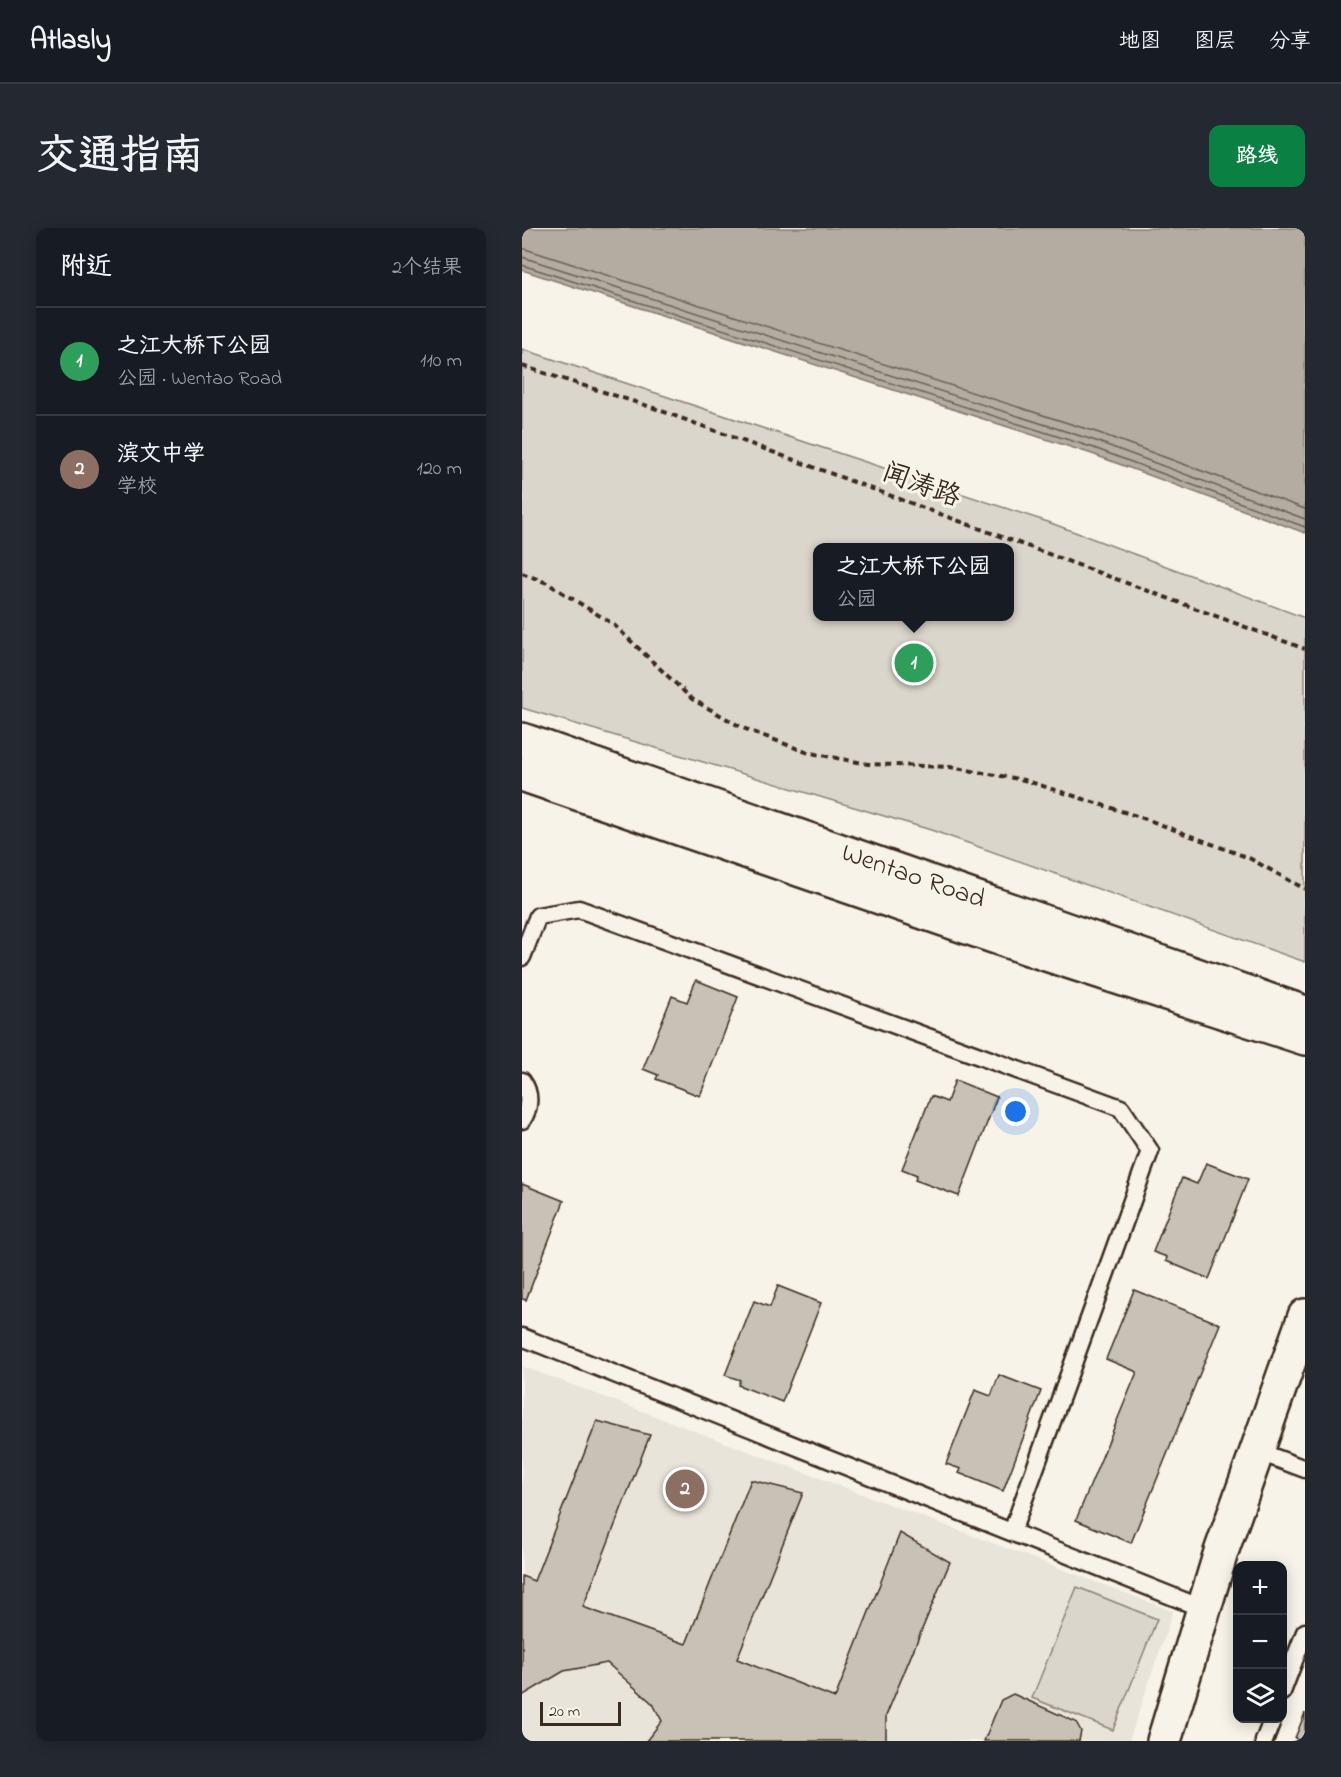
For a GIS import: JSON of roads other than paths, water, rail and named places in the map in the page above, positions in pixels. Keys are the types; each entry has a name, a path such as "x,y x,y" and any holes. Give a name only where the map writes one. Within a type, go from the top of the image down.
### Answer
{"main road":[{"name":"Wentao Road","path":"522,740 1305,1013"},
{"name":"Wentao Road","path":"522,774 1023,946 1305,1038"},
{"path":"1164,1741 1204,1609 1305,1316"}],"lane":[{"path":"522,957 537,916 579,909 1121,1108 1150,1151 1012,1532"},
{"path":"522,1081 529,1096 528,1107 522,1120"},
{"path":"522,1337 1204,1609"},
{"path":"1257,1451 1305,1469"},
{"path":"1287,1679 1305,1632"},
{"path":"1264,1741 1271,1723"}],"water":[{"path":"522,228 1305,228 1305,533 1092,454 522,270"}],"place":[{"name":"之江大桥下公园","path":"914,663"},
{"name":"滨文中学","path":"685,1489"}]}
